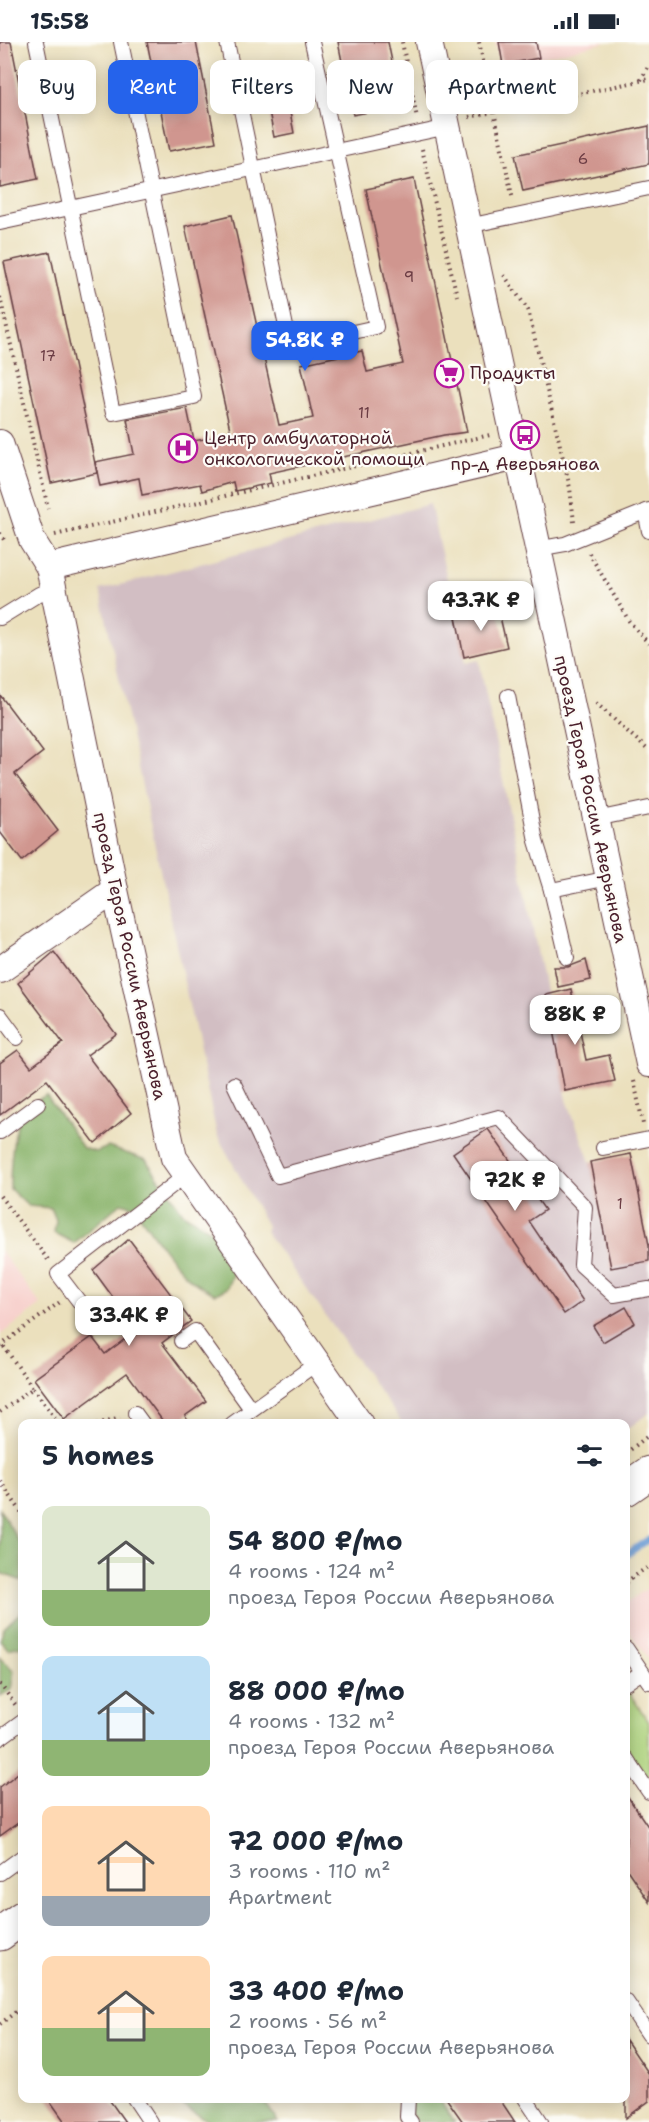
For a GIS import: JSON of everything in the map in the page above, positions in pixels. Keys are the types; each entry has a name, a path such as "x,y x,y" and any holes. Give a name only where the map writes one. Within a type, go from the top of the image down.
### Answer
{"main road":[{"path":"630,1486 649,1473"},
{"path":"0,1934 18,1921"}],"street":[{"name":"проезд Героя России Аверьянова","path":"429,42 649,1064"},
{"name":"проезд Героя России Аверьянова","path":"0,443 44,538 115,890 174,1158 356,1419"},
{"path":"51,579 517,457"},
{"path":"0,970 115,890"}],"lane":[{"path":"36,42 113,413 194,397 121,42"},
{"path":"227,42 290,346 376,327 312,42"},
{"path":"0,223 335,152 420,133 447,124"},
{"path":"468,226 649,188"},
{"path":"537,549 580,538 647,511 649,531"},
{"path":"0,618 39,594 51,579"},
{"path":"508,696 536,841 552,890 567,958"},
{"path":"596,819 649,808"},
{"path":"552,890 609,878"},
{"path":"0,1015 17,1038"},
{"path":"234,1084 278,1176 499,1117 585,1207 581,1265 614,1295 649,1289"},
{"path":"0,1132 38,1104"},
{"path":"603,1148 649,1139"},
{"path":"97,1325 58,1274 186,1176"},
{"path":"182,1341 195,1331 251,1409"},
{"path":"238,1419 317,1363"},
{"path":"630,1654 646,1677 630,1682"},
{"path":"0,1738 18,1725"},
{"path":"630,1764 649,1792"},
{"path":"0,1873 18,1860"},
{"path":"630,2007 649,2035"},
{"path":"137,2103 150,2122"},
{"path":"406,2120 408,2103"},
{"path":"528,2103 541,2122"}],"path":[{"path":"402,42 458,299"},
{"path":"479,42 483,60"},
{"path":"640,81 649,65"},
{"path":"578,94 649,79"},
{"path":"447,124 483,114"},
{"path":"495,114 517,216"},
{"path":"502,264 504,275 528,310 570,488 573,518 580,538 629,621 649,644"},
{"path":"0,297 50,513"},
{"path":"44,538 490,436 488,425"},
{"path":"44,538 52,524"},
{"path":"591,699 649,751"},
{"path":"0,1196 58,1274"},
{"path":"56,1419 1,1345 73,1293"},
{"path":"0,1412 33,1388"},
{"path":"630,1450 649,1435"},
{"path":"0,1481 18,1507"},
{"path":"630,1579 649,1566"},
{"path":"0,1684 18,1709"},
{"path":"0,2025 18,2010"}],"shaded area":[{"path":"495,42 607,42 531,60 499,60"},
{"path":"430,504 466,663 479,660 567,1100 590,1162 631,1154 649,1245 649,1413 630,1427 630,1419 399,1419 265,1231 267,1226 217,1135 100,590"},
{"path":"0,1250 41,1305 0,1335"},
{"path":"649,1587 649,1660 630,1633 630,1600"}],"green space":[{"path":"46,1095 83,1148 96,1152 108,1147 146,1160 183,1213 226,1240 236,1264 227,1288 216,1294 192,1280 170,1257 133,1206 121,1203 74,1243 54,1233 56,1220 51,1208 28,1206 10,1189 13,1147 21,1116 28,1107"},
{"path":"0,1509 18,1540 18,1580 0,1573"},
{"path":"18,1615 18,1647 8,1649 0,1640 4,1628"},
{"path":"0,1657 14,1671 11,1690 0,1696"},
{"path":"630,1694 649,1722 649,1781 630,1753"},
{"path":"182,2103 266,2103 278,2122 210,2122"},
{"path":"403,2103 441,2103 455,2122 417,2122"}],"building":[{"path":"0,42 11,42 18,78 18,114 25,114 38,179 0,187"},
{"path":"147,42 196,42 216,142 169,151 162,114 198,114 198,60 151,60"},
{"path":"338,42 388,42 392,60 342,60"},
{"path":"499,42 536,42 539,58 502,60"},
{"path":"270,114 290,114 294,133 274,137"},
{"path":"649,126 649,164 523,191 515,155"},
{"path":"414,179 467,432 269,473 271,483 235,491 233,482 202,491 200,484 142,495 139,478 100,486 95,462 134,454 127,419 187,408 194,441 231,434 185,226 232,215 279,425 313,418 301,364 362,351 367,372 403,364 366,189"},
{"path":"50,252 97,473 51,483 4,262"},
{"path":"498,608 507,647 464,657 456,617"},
{"path":"0,695 43,752 15,774 58,831 22,861 0,832"},
{"path":"54,952 116,1034 87,1055 131,1113 95,1143 47,1080 0,1115 0,1063 18,1050 31,1067 63,1043 18,983"},
{"path":"586,960 591,980 558,987 554,967 568,967"},
{"path":"571,989 586,1060 609,1055 615,1081 565,1091 546,995"},
{"path":"488,1129 545,1210 529,1221 583,1301 564,1314 453,1153"},
{"path":"631,1154 649,1245 649,1261 611,1268 590,1162"},
{"path":"129,1239 191,1321 162,1343 206,1401 185,1416 187,1419 161,1419 127,1373 64,1419 34,1379 92,1337 105,1354 137,1330 93,1270"},
{"path":"626,1307 635,1323 603,1342 593,1326"},
{"path":"18,1773 18,1823 0,1836 0,1787"},
{"path":"630,1800 649,1828 649,1902 630,1874"},
{"path":"630,2046 649,2074 649,2101 626,2118 626,2103 630,2103"},
{"path":"52,2103 112,2103 125,2122 65,2122"},
{"path":"450,2103 502,2103 515,2122 463,2122"}],"waterway":[{"path":"630,1552 649,1539"}],"place":[{"name":"Продукты","path":"449,373"},
{"name":"пр-д Аверьянова","path":"525,435"},
{"name":"Центр амбулаторной онкологической помощи","path":"183,448"}]}
